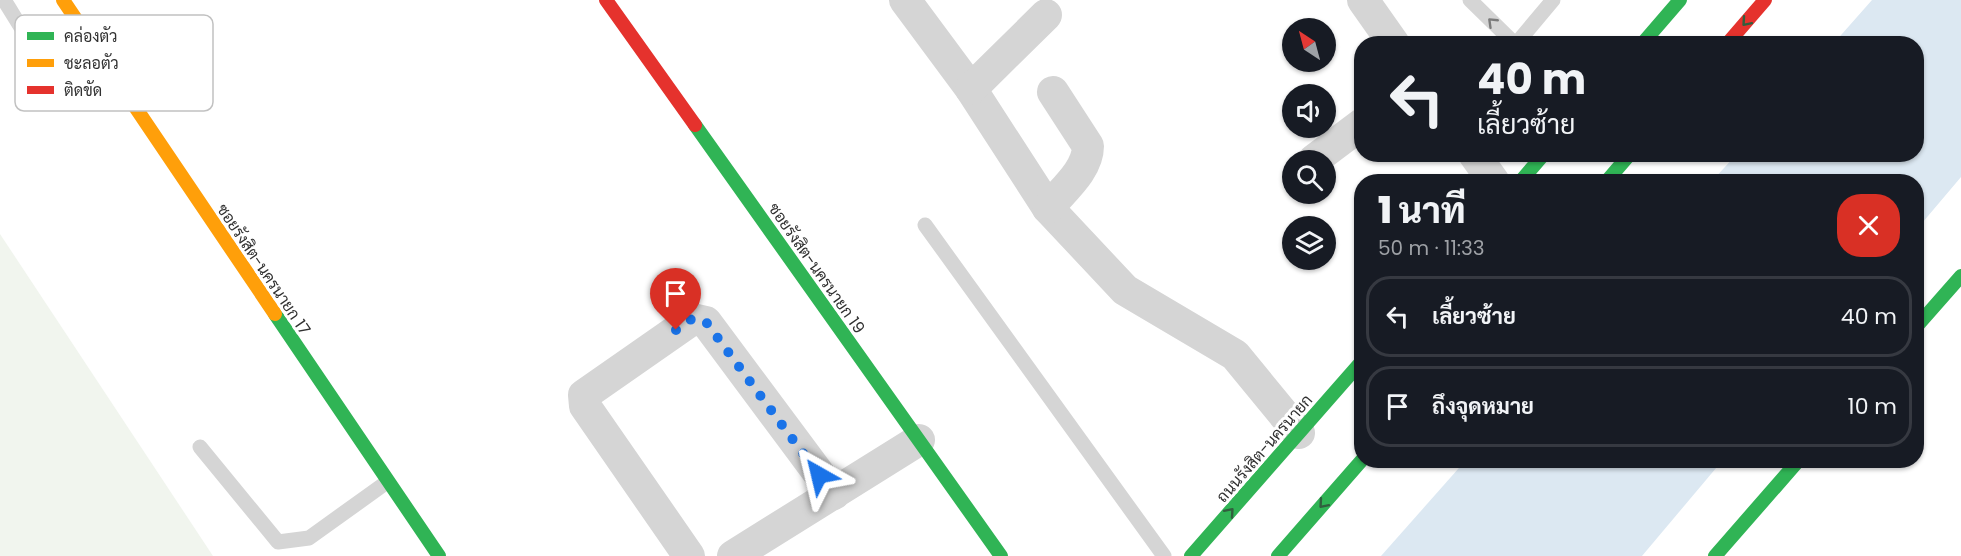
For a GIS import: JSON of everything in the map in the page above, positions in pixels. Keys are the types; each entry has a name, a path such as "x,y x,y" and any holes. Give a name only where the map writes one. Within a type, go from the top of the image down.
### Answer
{"street":[{"name":"ซอยรังสิต-นครนายก 17","path":"63,0 73,15"},
{"name":"ซอยรังสิต-นครนายก 19","path":"606,0 919,440 994,553"},
{"path":"905,0 971,89 1048,208 1125,290 1235,355 1299,433"},
{"path":"1363,0 1388,36"},
{"path":"1734,36 1765,0"},
{"path":"1648,36 1674,2"},
{"path":"971,89 1046,15"},
{"path":"1048,208 1083,166 1088,155 1088,146 1053,92"},
{"name":"ซอยรังสิต-นครนายก 17","path":"138,111 439,556"},
{"path":"1327,150 1354,130"},
{"path":"1527,174 1537,162"},
{"path":"1613,174 1623,162"},
{"path":"1924,318 1961,276"},
{"path":"689,556 585,406 584,395 693,318 706,322 834,494"},
{"name":"ถนนรังสิต-นครนายก","path":"1191,556 1354,370"},
{"path":"733,556 919,440"},
{"path":"1278,556 1355,468"},
{"path":"1714,556 1792,468"}],"lane":[{"path":"4,0 15,16"},
{"path":"1470,0 1508,36"},
{"path":"1523,36 1553,0"},
{"path":"925,225 1164,556"},
{"path":"200,447 278,542 309,538 387,482"}],"shaded area":[{"path":"1872,0 1961,0 1961,177 1924,221 1924,174 1718,174 1730,162 1924,162 1924,36 1840,36"},
{"path":"0,234 213,556 0,556"},
{"path":"1459,468 1716,468 1642,556 1381,556"}],"traffic: fast":[{"path":"1649,36 1680,0"},
{"path":"695,125 1001,556"},
{"path":"1527,174 1537,162"},
{"path":"1613,174 1623,162"},
{"path":"1924,318 1961,276"},
{"path":"275,314 439,556"},
{"path":"1191,556 1354,370"},
{"path":"1278,556 1355,468"},
{"path":"1715,556 1792,468"}],"traffic: slow":[{"path":"63,0 73,15"},
{"path":"138,111 275,314"}],"traffic: jam":[{"path":"606,0 695,125"},
{"path":"1734,36 1765,0"}],"route":[{"path":"676,330 693,318 700,318 706,322 819,475"}]}
